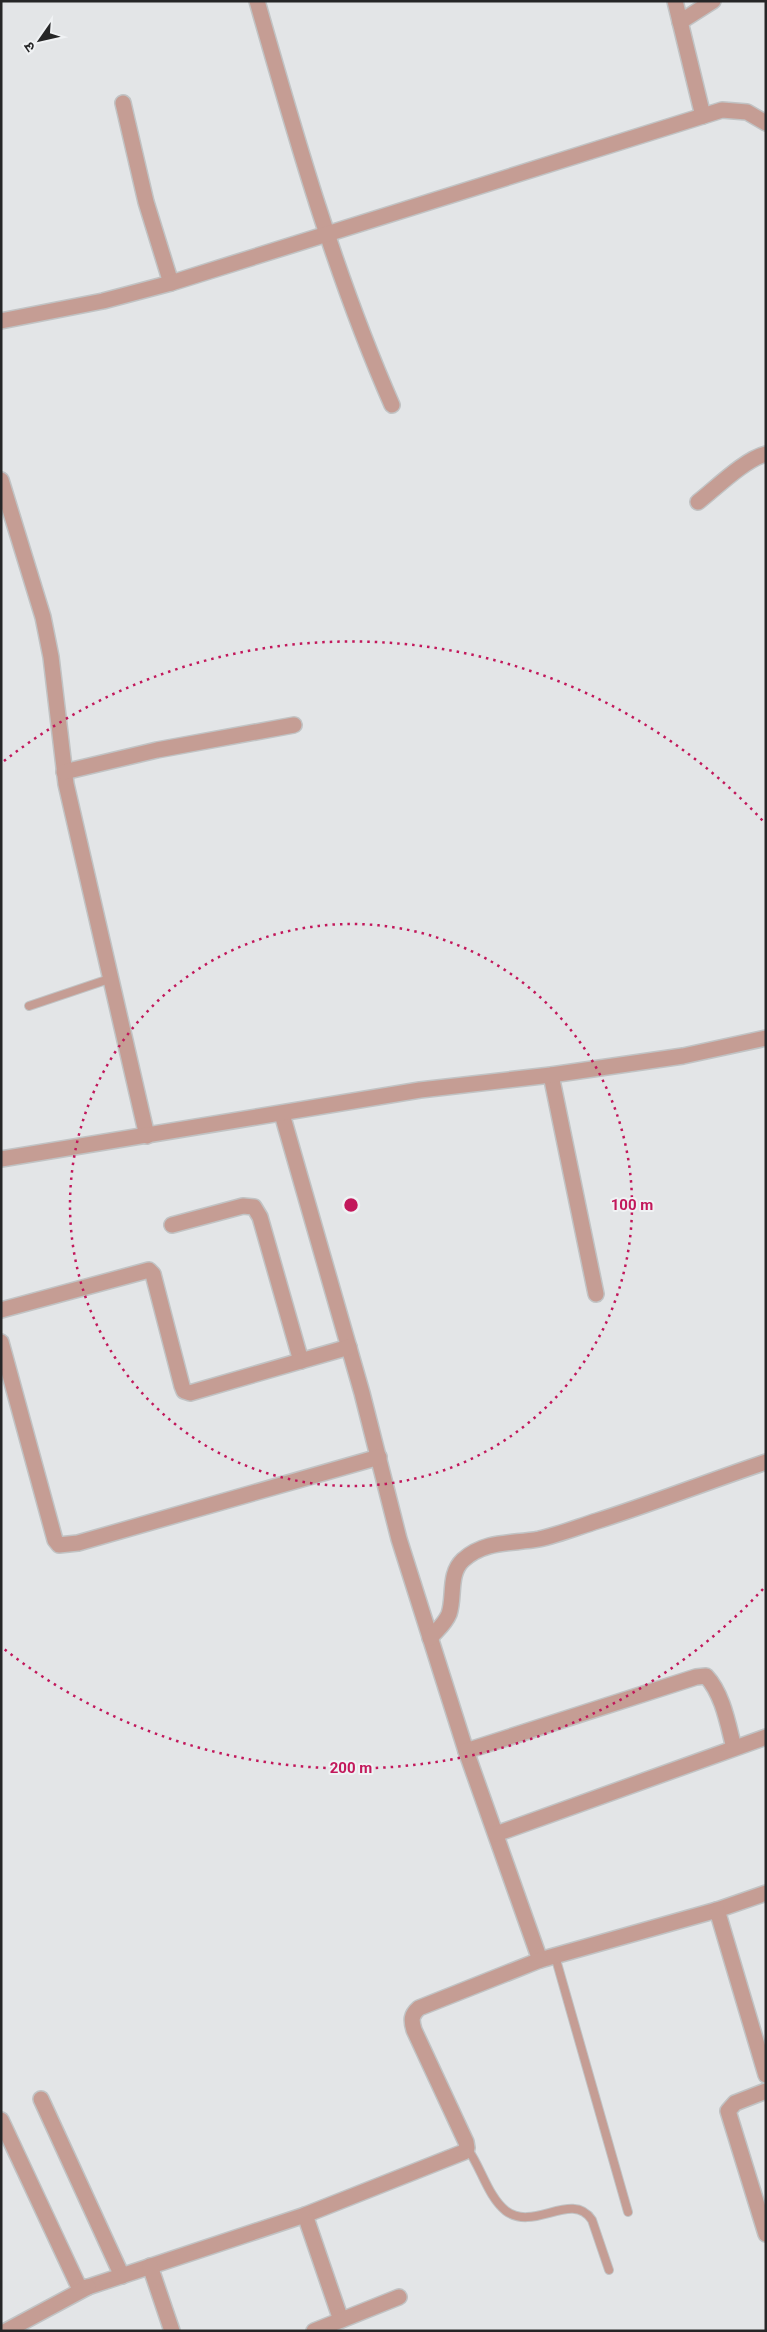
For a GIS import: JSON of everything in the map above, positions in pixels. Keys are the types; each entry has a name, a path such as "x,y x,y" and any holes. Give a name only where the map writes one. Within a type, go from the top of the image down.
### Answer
{"street":[{"path":"257,1 328,235 376,367 392,405"},
{"path":"675,1 703,116"},
{"path":"680,22 713,1"},
{"path":"123,103 146,202 171,283"},
{"path":"1,321 103,301 171,283 722,110 747,112 766,123"},
{"path":"698,502 743,465 758,456 766,454"},
{"path":"1,480 4,497 43,617 51,657 64,772 147,1136"},
{"path":"64,772 156,750 294,725"},
{"path":"1,1159 420,1090 551,1075 684,1056 766,1038"},
{"path":"551,1075 596,1294"},
{"path":"282,1114 349,1347 399,1539 430,1638 466,1750 496,1834 548,1958"},
{"path":"172,1225 243,1206 254,1207 260,1217 301,1361"},
{"path":"1,1310 149,1270 153,1274 184,1390 190,1392 349,1347"},
{"path":"1,1342 55,1540 59,1545 78,1542 378,1457"},
{"path":"430,1638 444,1623 449,1612 455,1573 462,1562 473,1552 488,1545 525,1541 563,1532 637,1509 766,1462"},
{"path":"466,1750 696,1677 706,1676 715,1690 728,1722 734,1748"},
{"path":"496,1834 766,1737"},
{"path":"1,2120 78,2285 81,2288 88,2287 305,2214 459,2154 467,2148 464,2135 414,2030 411,2021 413,2013 419,2008 548,1958 717,1910 766,1893"},
{"path":"717,1910 766,2075"},
{"path":"766,2091 735,2103 728,2112 766,2234"},
{"path":"41,2099 122,2276"},
{"path":"305,2214 341,2320"},
{"path":"150,2266 172,2331"},
{"path":"6,2331 88,2287"},
{"path":"314,2331 399,2297"}],"lane":[{"path":"30,1006 112,978"},
{"path":"548,1958 628,2212"},
{"path":"467,2148 495,2198 506,2211 522,2219 539,2217 571,2208 581,2209 588,2213 609,2270"}]}
